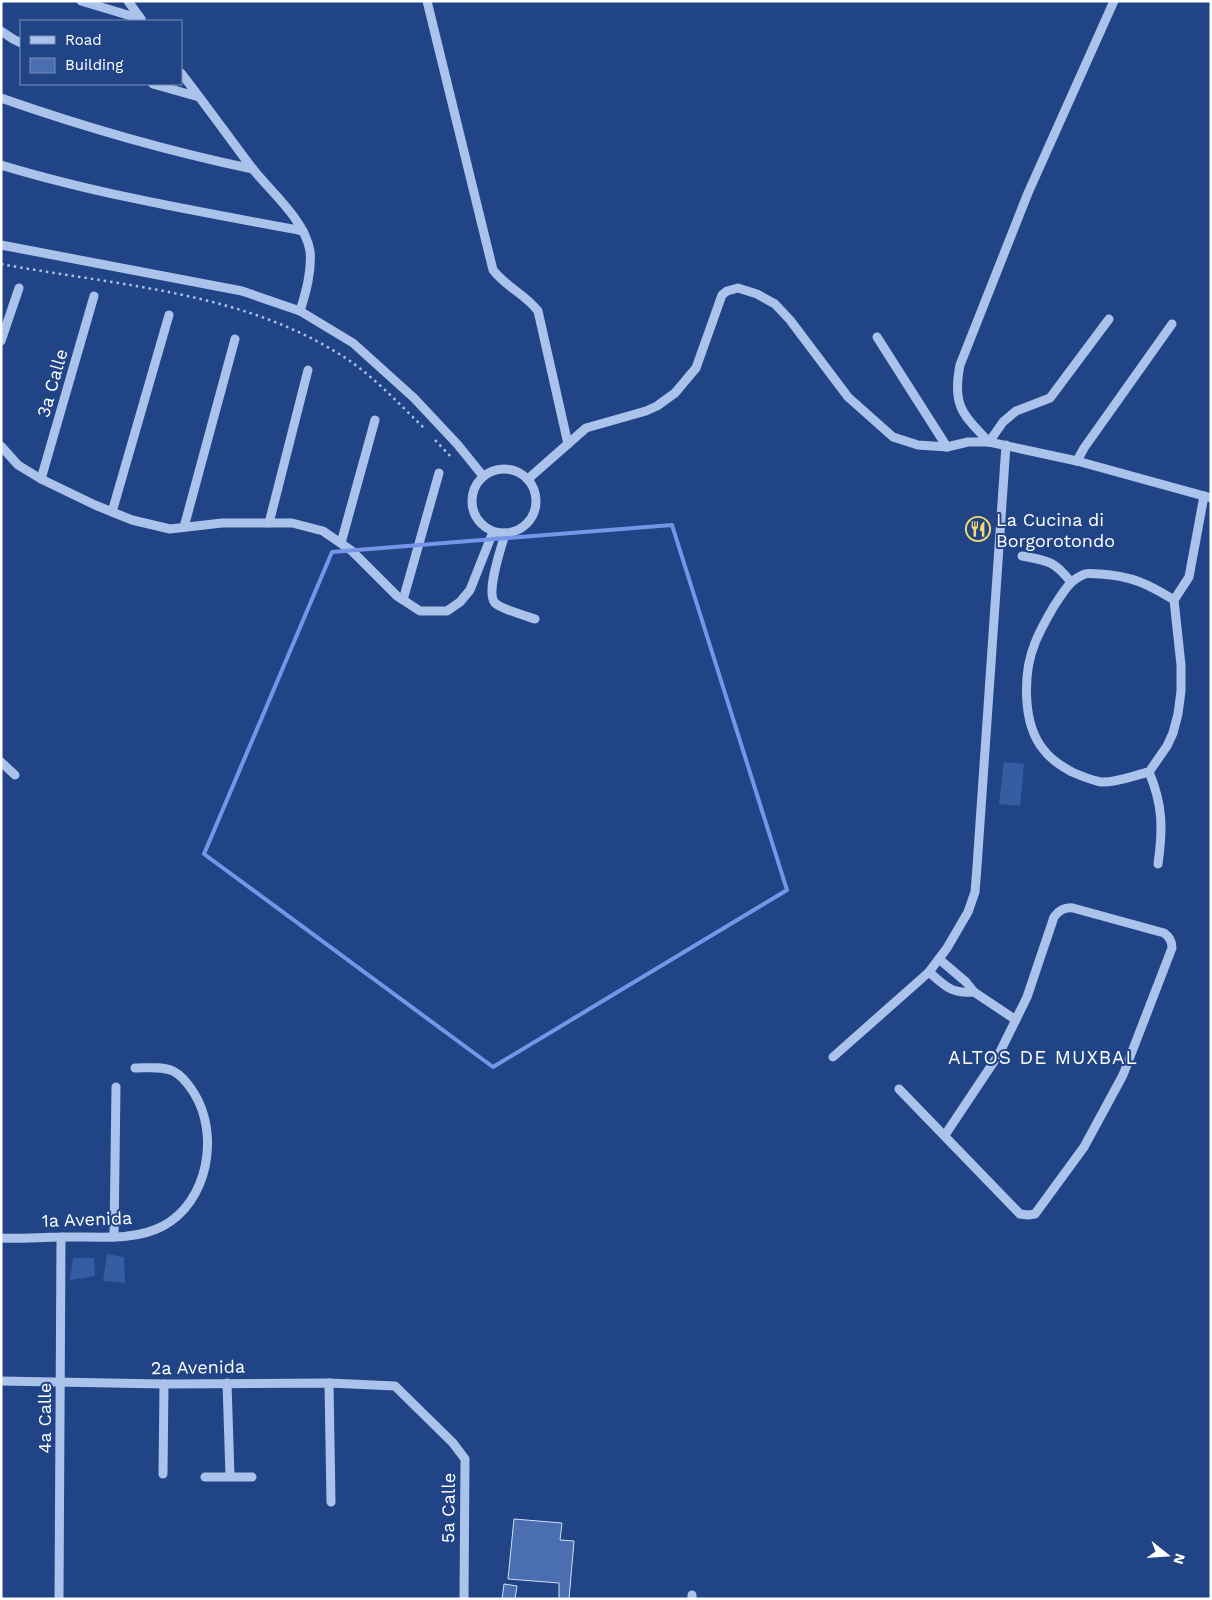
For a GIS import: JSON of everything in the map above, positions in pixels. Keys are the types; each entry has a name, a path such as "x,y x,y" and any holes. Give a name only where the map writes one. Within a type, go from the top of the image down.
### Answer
{"street":[{"path":"81,1 142,20"},
{"path":"128,1 142,20"},
{"path":"427,1 493,270 502,282 523,294 538,311 568,444"},
{"path":"989,442 969,420 958,403 957,378 960,365 1028,193 1114,1"},
{"path":"1,31 20,42"},
{"path":"182,74 253,169 303,230 310,251 310,270 300,311"},
{"path":"157,85 199,97"},
{"path":"1,98 116,135 187,155 253,169"},
{"path":"1,165 169,206 303,230"},
{"path":"1,245 242,291 300,311 353,342 407,392 458,445 482,476"},
{"path":"1,341 19,288"},
{"path":"528,479 586,428 646,411 657,406 675,392 696,368 716,306 722,295 738,288 757,294 775,304 790,320 848,397 893,437 918,445 947,448 968,442 989,442 1077,461 1208,497 1189,577 1174,600 1181,665 1180,699 1173,734 1167,746 1149,772 1102,782 1083,777 1064,768 1042,748 1032,729 1028,708 1029,666 1034,644 1045,620 1071,582 1087,574 1129,577 1174,600"},
{"name":"3a Calle","path":"41,479 94,296"},
{"path":"112,512 169,315"},
{"path":"989,442 1003,422 1016,411 1050,398 1109,319"},
{"path":"1077,461 1084,448 1172,324"},
{"path":"877,337 947,448"},
{"path":"184,527 234,339"},
{"path":"269,523 308,370"},
{"path":"341,543 375,420"},
{"path":"1,446 18,465 41,479 112,512 170,529 222,523 292,522 323,531 352,551 397,596 420,611 447,611 460,602 470,590 494,532"},
{"path":"833,1057 928,972 939,959 968,912 975,892 1006,446"},
{"path":"506,468 518,471 528,479 534,489 537,501 534,513 527,524 517,530 506,533 494,532 482,525 474,514 472,500 474,487 482,476 493,470 506,468"},
{"path":"403,600 439,473"},
{"path":"506,533 494,575 491,591 492,598 501,607 535,619"},
{"path":"1022,556 1046,561 1058,566 1071,582"},
{"path":"1,762 15,775"},
{"path":"1149,772 1158,793 1161,812 1161,840 1158,864"},
{"path":"899,1088 1020,1214 1036,1214 1084,1147 1123,1075 1172,948 1170,939 1164,933 1073,908 1062,909 1054,917 1026,998 999,1054 945,1135"},
{"path":"939,959 966,982 974,992 1016,1020"},
{"path":"928,972 945,986 961,993 974,992"},
{"name":"1a Avenida","path":"1,1238 114,1237 133,1235 161,1227 181,1214 189,1204 208,1154 209,1143 205,1115 200,1103 186,1083 173,1071 158,1068 135,1068"},
{"path":"114,1237 116,1086"},
{"name":"4a Calle","path":"59,1599 61,1237"},
{"name":"2a Avenida","path":"1,1381 164,1384 329,1383 395,1386"},
{"path":"227,1383 230,1476"},
{"path":"329,1383 331,1502"},
{"path":"163,1474 164,1384"},
{"name":"5a Calle","path":"395,1386 453,1442 465,1459 464,1599"},
{"path":"205,1477 252,1477"}],"path":[{"path":"1,264 161,291 224,305 277,323 337,352 360,368 428,432"},
{"path":"433,438 454,459"}],"highlighted area":[{"path":"672,525 787,890 493,1067 204,854 332,552"}],"shaded area":[{"path":"1004,762 1024,764 1020,806 999,804"},
{"path":"107,1254 124,1257 125,1283 103,1281"},
{"path":"73,1258 94,1258 95,1276 70,1280"}],"building":[{"path":"514,1519 562,1523 560,1540 574,1541 569,1599 559,1599 559,1583 508,1579"},
{"path":"504,1584 517,1586 515,1599 502,1599"}],"place":[{"name":"La Cucina di Borgorotondo","path":"978,529"}],"district":[{"name":"ALTOS DE MUXBAL","path":"1043,1057"}]}
